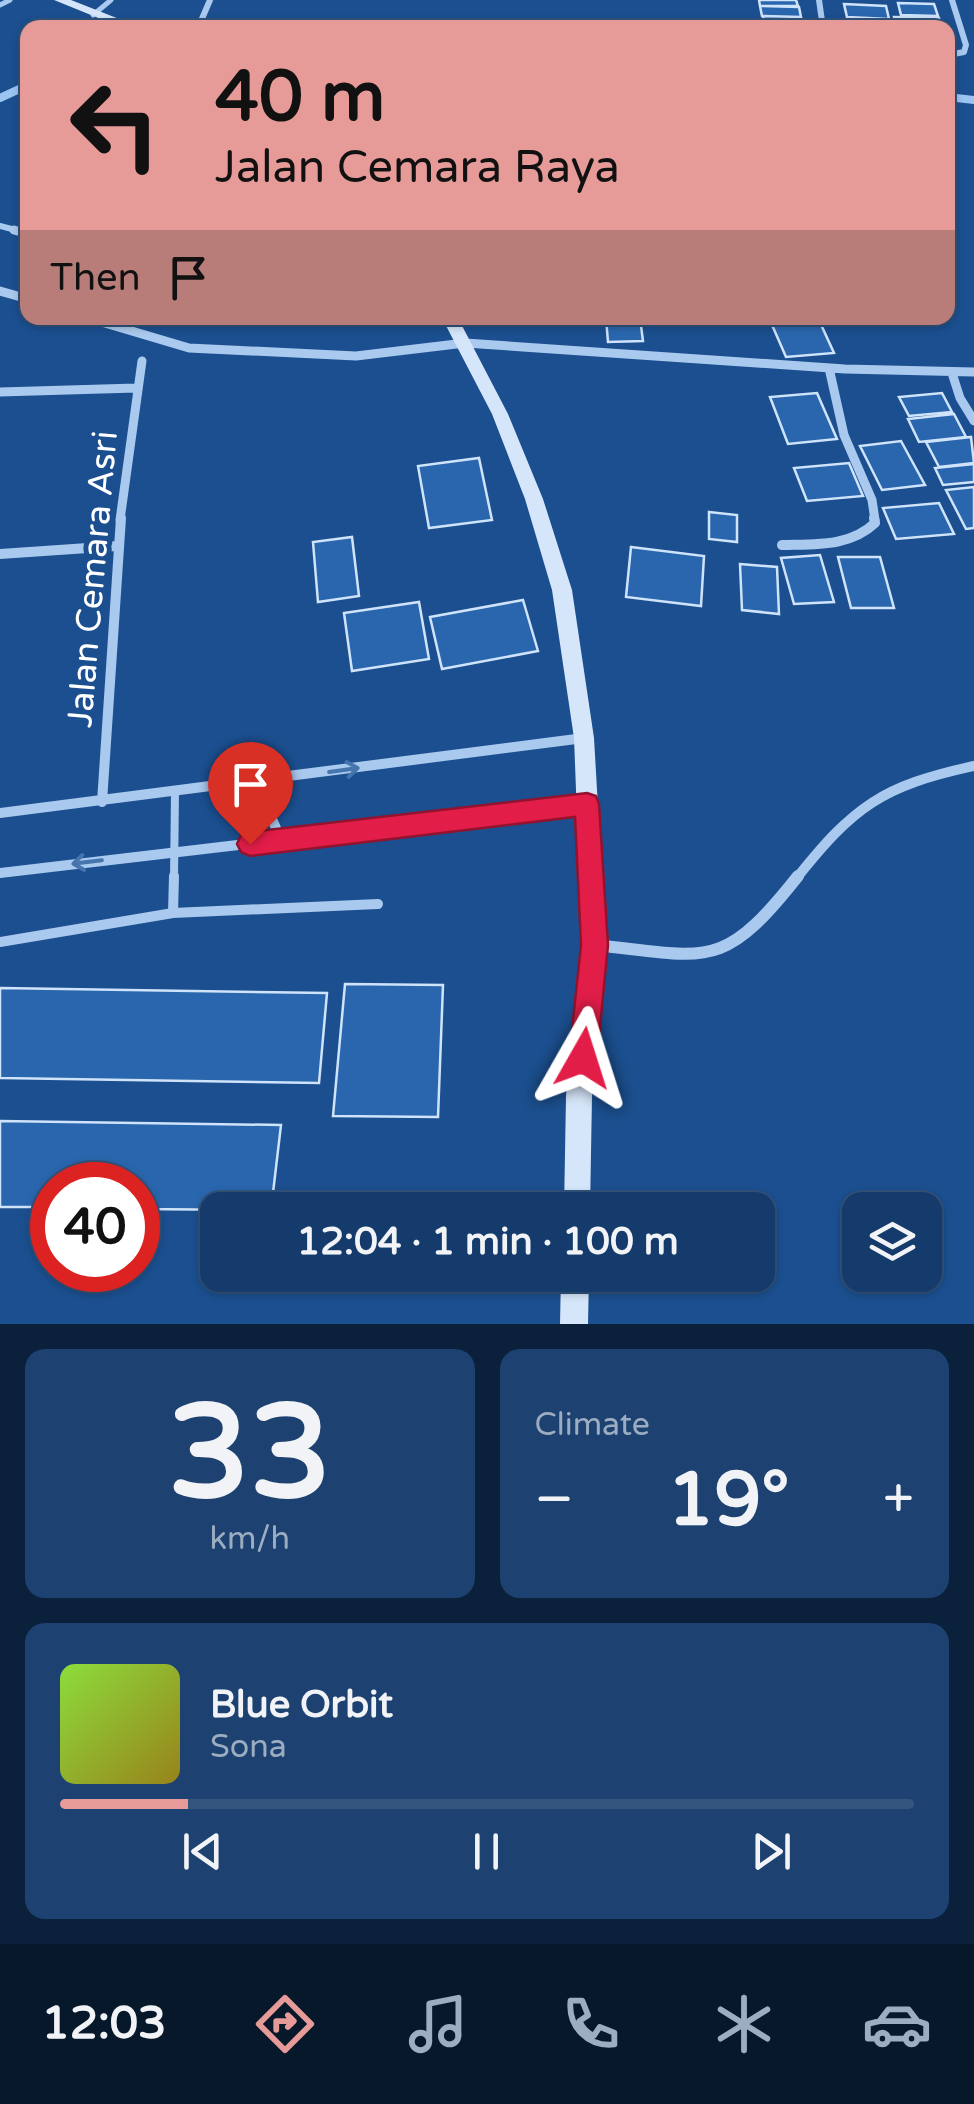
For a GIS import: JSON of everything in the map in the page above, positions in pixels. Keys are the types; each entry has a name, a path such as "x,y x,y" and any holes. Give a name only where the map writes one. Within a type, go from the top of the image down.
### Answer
{"street":[{"path":"60,0 110,20"},
{"path":"952,0 966,44 964,52 955,54"},
{"path":"112,325 189,348 356,356 465,343 829,368 974,372"},
{"path":"454,325 527,482 562,590 584,738 594,945 579,1096 577,1192"},
{"name":"Jalan Cemara Asri","path":"102,802 118,546 142,361"},
{"path":"782,546 851,539 868,532 875,523 872,500 844,435 829,368"},
{"path":"952,373 960,398 974,421"},
{"path":"0,392 136,388"},
{"path":"0,554 118,546"},
{"path":"0,812 584,738"},
{"path":"594,945 689,952 732,945 766,918 835,828 874,795 916,778 974,766"},
{"path":"256,782 282,840"},
{"path":"0,873 587,804"},
{"path":"574,1324 575,1292"}],"lane":[{"path":"0,5 10,0"},
{"path":"94,15 110,0"},
{"path":"173,913 175,792"},
{"path":"0,942 173,913 378,904"}],"building":[{"path":"759,0 796,0 798,6 760,6"},
{"path":"898,3 934,4 938,16 901,15"},
{"path":"844,4 886,6 889,19 847,17"},
{"path":"760,6 799,7 801,17 762,16"},
{"path":"763,16 802,20 764,20"},
{"path":"894,17 940,20 895,20"},
{"path":"607,325 641,325 643,341 608,342"},
{"path":"772,325 821,325 834,353 786,357"},
{"path":"817,393 837,439 788,444 770,397"},
{"path":"942,393 952,412 909,416 899,397"},
{"path":"954,414 966,437 919,442 908,419"},
{"path":"971,437 974,463 939,467 926,442"},
{"path":"901,441 925,485 882,490 860,446"},
{"path":"479,458 492,520 429,528 418,466"},
{"path":"849,463 863,496 807,501 794,468"},
{"path":"974,464 974,482 943,485 935,468"},
{"path":"974,487 974,528 966,529 946,490"},
{"path":"939,503 954,534 896,539 883,508"},
{"path":"709,512 737,515 737,542 709,539"},
{"path":"352,537 359,596 318,602 313,542"},
{"path":"631,547 704,556 701,606 626,597"},
{"path":"820,555 834,602 794,604 781,558"},
{"path":"838,557 880,557 894,608 851,608"},
{"path":"740,564 777,567 779,614 742,610"},
{"path":"523,600 538,651 442,669 430,617"},
{"path":"419,602 429,659 352,671 344,613"},
{"path":"345,984 443,985 438,1117 333,1116"},
{"path":"0,988 327,993 319,1083 0,1078"},
{"path":"0,1121 281,1125 273,1192 200,1192 200,1209 160,1209 160,1162 30,1162 30,1207 0,1207"}],"waterway":[{"path":"0,98 20,89"},
{"path":"955,98 974,100"}],"route":[{"path":"250,844 587,804 594,945 583,1058"}]}
